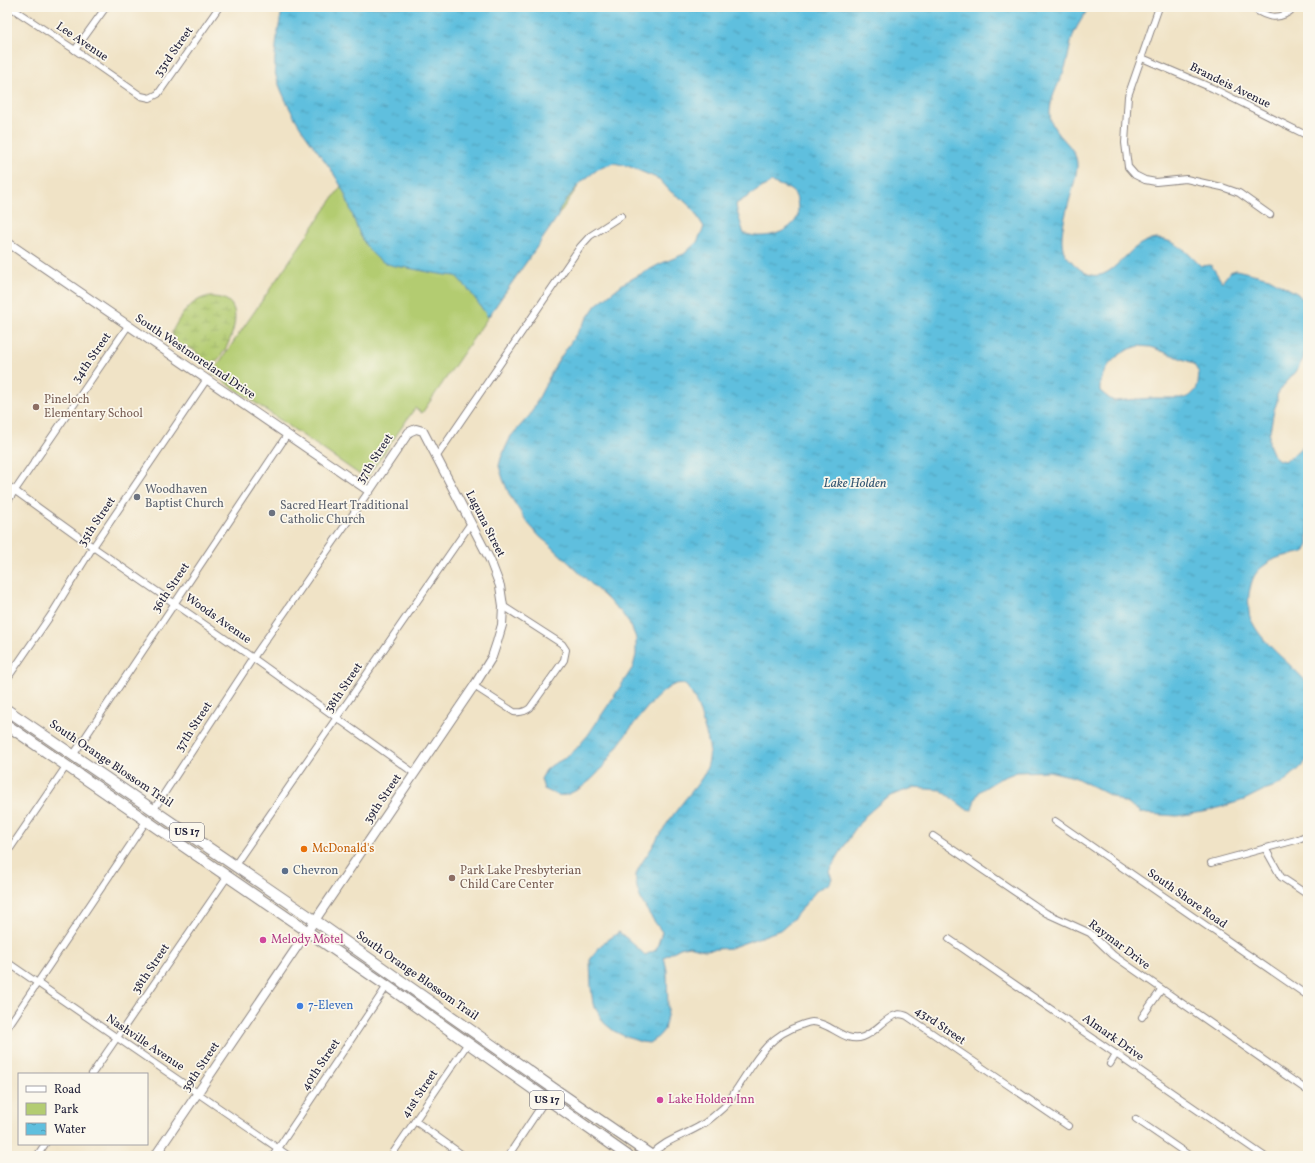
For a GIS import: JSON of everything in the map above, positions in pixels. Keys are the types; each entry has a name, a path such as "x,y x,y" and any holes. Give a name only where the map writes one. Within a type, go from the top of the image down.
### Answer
{"main road":[{"name":"South Orange Blossom Trail","path":"7,710 74,754 315,920 651,1156"},
{"path":"7,717 42,740 59,744"},
{"name":"US 17","path":"7,725 387,986 546,1100 626,1155"},
{"path":"468,1044 473,1041 480,1041 492,1044"}],"street":[{"name":"Lee Avenue","path":"10,7 142,96"},
{"path":"75,50 106,7"},
{"name":"33rd Street","path":"142,96 150,98 158,94 219,7"},
{"path":"1159,7 1128,96 1125,130 1128,167 1135,175 1145,180 1156,182 1186,179 1222,187 1239,194 1270,215"},
{"path":"1251,7 1259,13 1272,18 1286,15 1295,7"},
{"name":"Brandeis Avenue","path":"1142,58 1212,88 1308,136"},
{"path":"436,456 580,247 590,236 621,216"},
{"name":"South Westmoreland Drive","path":"7,242 369,491"},
{"name":"34th Street","path":"7,502 128,326"},
{"name":"35th Street","path":"7,679 51,615 93,547 207,379"},
{"name":"37th Street","path":"154,809 253,658 405,437 416,428 423,431 436,456"},
{"name":"36th Street","path":"74,754 174,602 287,435"},
{"name":"Laguna Street","path":"436,456 490,560 500,586 503,606"},
{"name":"Woods Avenue","path":"7,485 414,773"},
{"name":"38th Street","path":"235,866 471,523"},
{"path":"474,686 514,712 526,712 564,660 566,650 562,644 503,606"},
{"name":"39th Street","path":"155,1156 474,686 492,657 502,624 503,606"},
{"path":"7,853 66,765"},
{"path":"7,1028 147,820"},
{"name":"South Shore Road","path":"1054,821 1308,996"},
{"path":"1211,863 1296,840 1308,835"},
{"name":"Raymar Drive","path":"933,836 1046,913 1090,933 1113,955 1161,990 1308,1091"},
{"path":"1265,848 1281,877 1308,895"},
{"name":"38th Street","path":"93,1073 228,876"},
{"name":"Almark Drive","path":"949,939 1264,1156"},
{"name":"Nashville Avenue","path":"7,962 290,1156"},
{"name":"40th Street","path":"273,1156 387,986"},
{"path":"1142,1018 1161,990"},
{"name":"43rd Street","path":"651,1156 665,1142 700,1126 712,1118 726,1105 763,1050 770,1042 787,1030 813,1022 828,1026 842,1035 852,1039 862,1037 896,1015 901,1014 908,1016 1068,1126"},
{"name":"41st Street","path":"391,1156 468,1044"},
{"path":"1110,1064 1116,1054"},
{"path":"508,1156 546,1100"},
{"path":"1136,1119 1190,1156"},
{"path":"415,1121 464,1156"},
{"path":"37,1156 44,1145"}],"green space":[{"path":"429,59 590,169 422,413 415,408 366,479 212,373"},
{"path":"206,297 228,301 232,306 235,320 234,328 228,344 220,357 212,364 206,363 193,349 177,344 174,340 172,332 186,310 195,302"}],"water":[{"name":"Lake Holden","path":"283,7 1089,7 1077,26 1071,41 1066,65 1054,93 1050,111 1051,119 1058,133 1073,151 1077,166 1062,235 1062,245 1065,254 1084,272 1099,275 1108,272 1135,248 1145,242 1157,239 1171,242 1180,247 1201,266 1211,265 1222,282 1230,272 1236,270 1249,273 1269,278 1298,294 1305,302 1307,338 1303,359 1296,372 1277,395 1277,402 1269,436 1269,444 1274,456 1279,460 1285,461 1304,445 1308,446 1308,545 1304,552 1275,559 1259,569 1251,584 1248,603 1250,617 1261,635 1308,684 1308,759 1299,769 1281,784 1264,790 1244,800 1208,811 1177,816 1141,813 1133,807 1074,777 1049,771 1017,772 999,779 980,791 975,799 972,810 966,809 941,790 913,788 895,794 881,802 864,817 829,871 832,878 830,883 816,891 794,918 780,930 730,948 704,950 689,946 680,948 664,957 667,970 668,1011 664,1030 658,1037 649,1043 641,1042 614,1031 604,1023 593,1004 590,960 601,945 619,932 645,955 656,950 662,932 644,906 636,884 636,873 666,825 703,777 709,759 708,743 694,697 688,688 681,684 671,686 649,705 603,767 585,785 566,795 555,794 544,789 541,779 546,770 567,757 588,735 633,667 636,655 636,638 631,626 621,612 540,537 527,522 510,496 499,466 511,436 530,415 556,364 596,305 624,283 660,264 684,254 697,242 704,227 692,208 671,192 659,179 628,166 614,163 598,169 580,183 560,208 558,216 488,317 469,290 456,276 388,264 377,258 366,245 361,237 342,188 332,171 299,125 278,83 275,61 276,42","holes":["771,182 785,187 794,193 797,201 798,216 791,226 775,234 763,236 744,234 736,204","1139,346 1151,347 1193,363 1199,373 1196,390 1185,398 1153,398 1114,401 1110,399 1100,391 1101,379 1106,368 1119,355 1127,350"]}],"place":[{"name":"Pineloch Elementary School","path":"36,407"},
{"name":"Woodhaven Baptist Church","path":"137,497"},
{"name":"Sacred Heart Traditional Catholic Church","path":"272,513"},
{"name":"McDonald's","path":"304,849"},
{"name":"Chevron","path":"285,871"},
{"name":"Park Lake Presbyterian Child Care Center","path":"452,878"},
{"name":"Melody Motel","path":"263,940"},
{"name":"7-Eleven","path":"300,1006"},
{"name":"Lake Holden Inn","path":"660,1100"}]}
